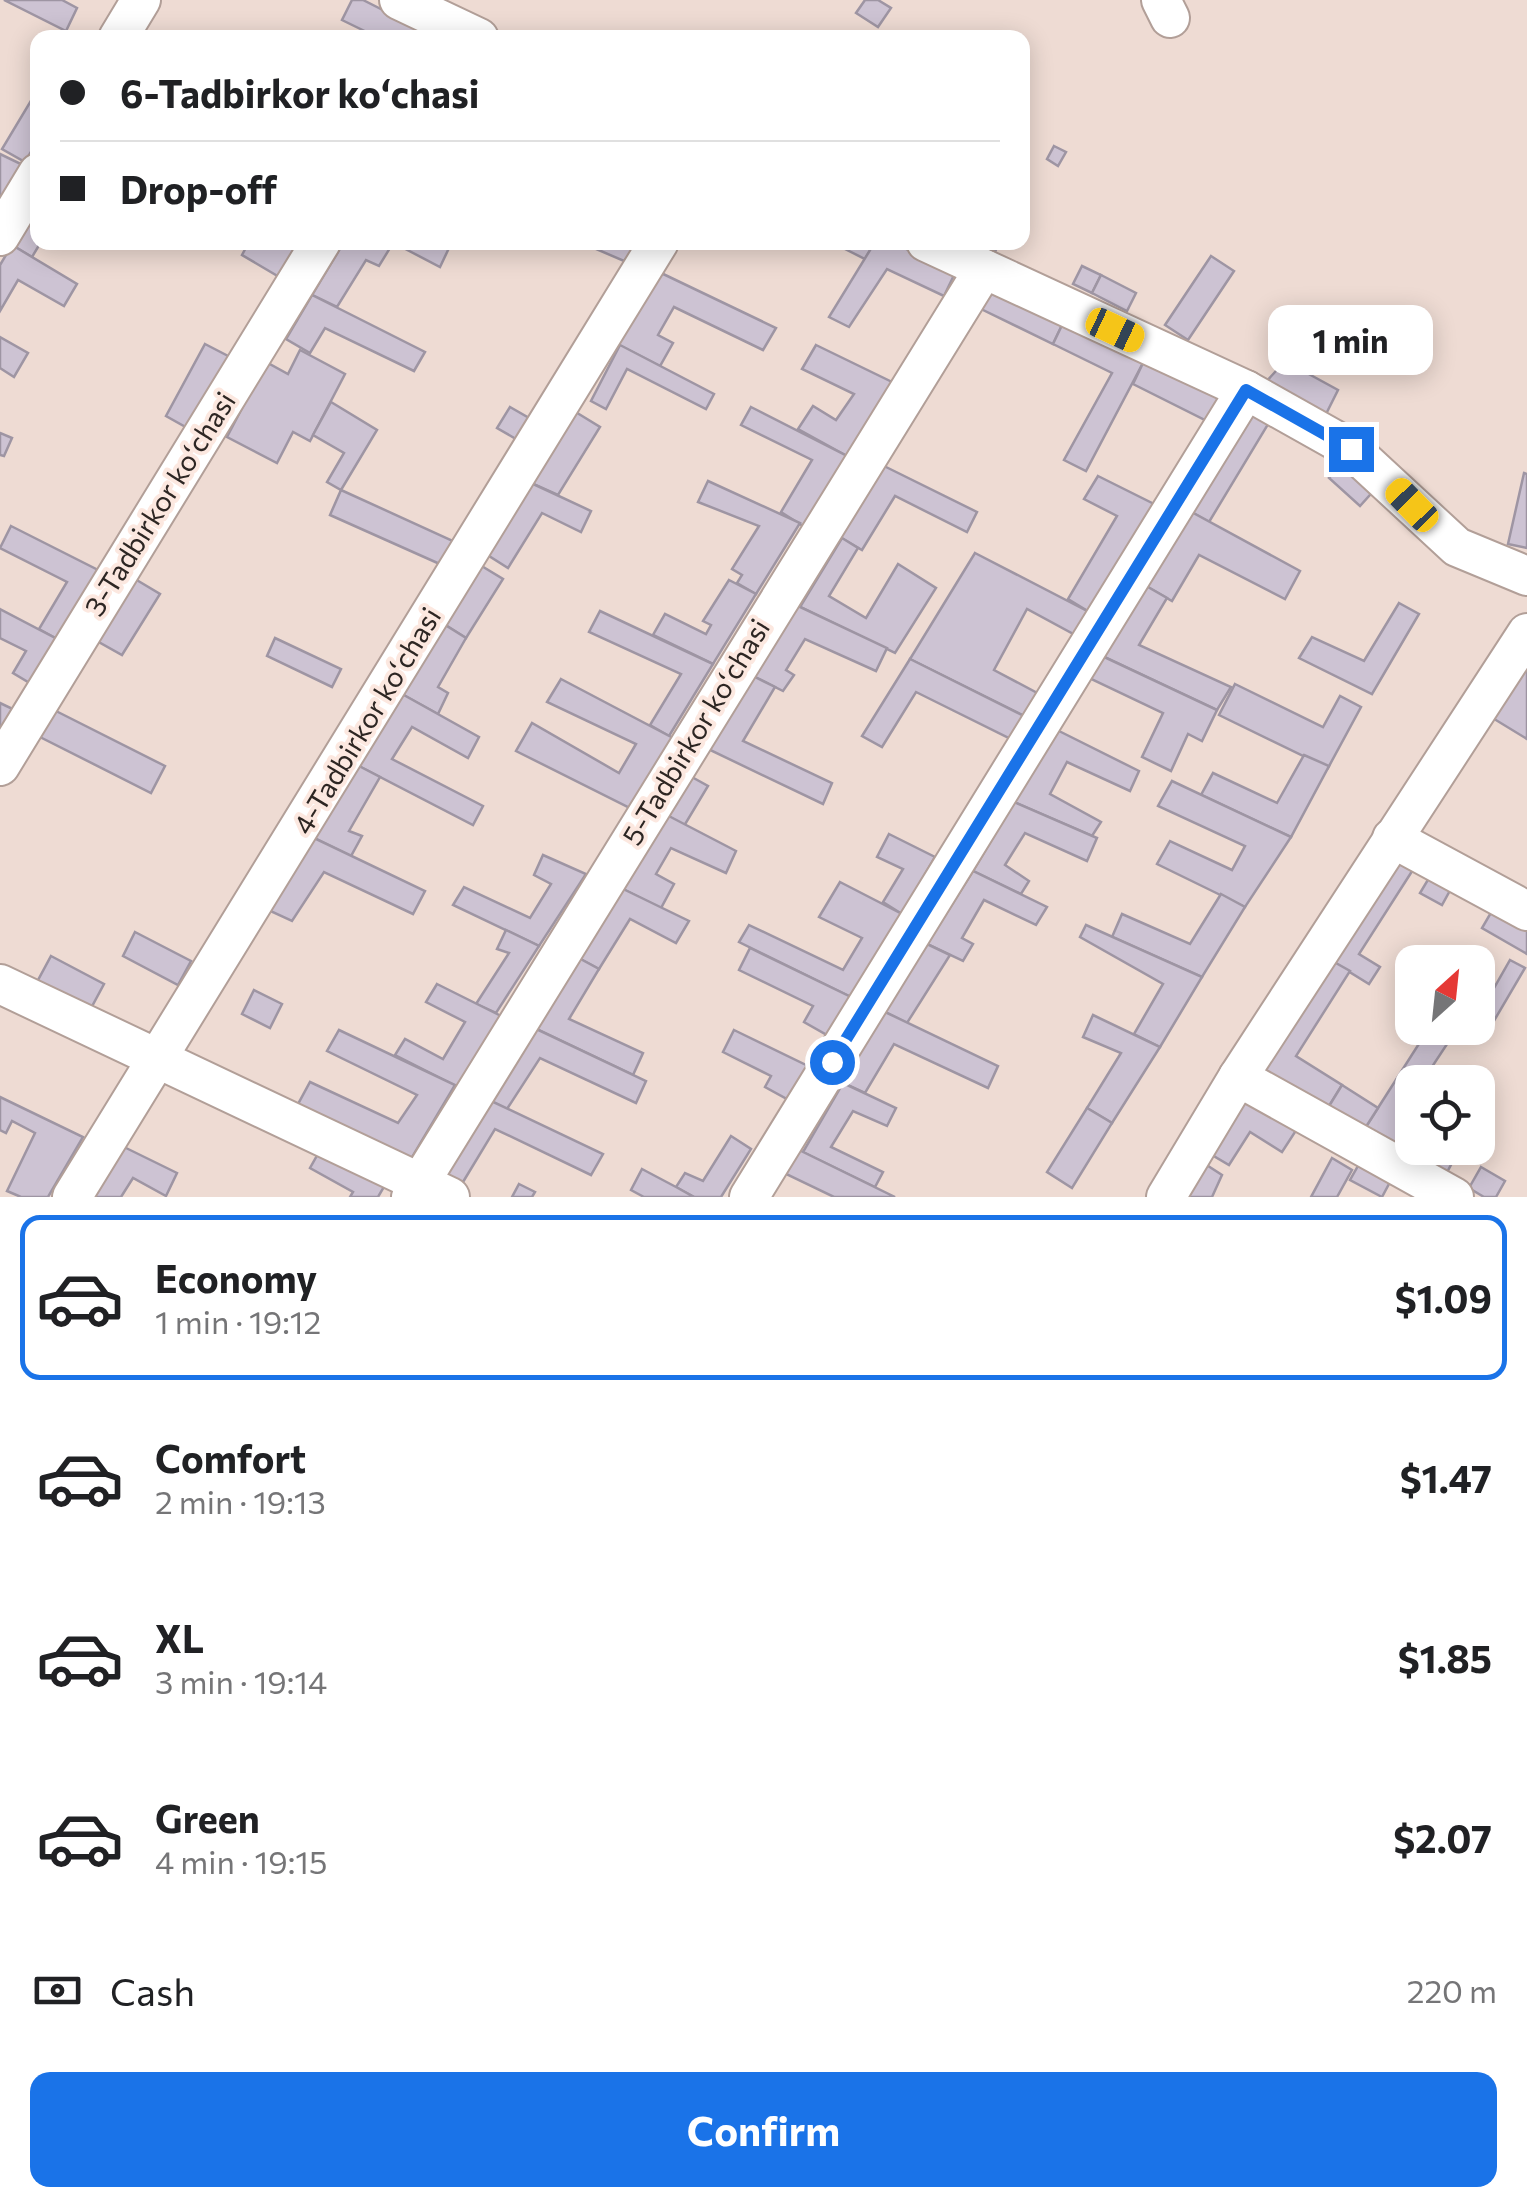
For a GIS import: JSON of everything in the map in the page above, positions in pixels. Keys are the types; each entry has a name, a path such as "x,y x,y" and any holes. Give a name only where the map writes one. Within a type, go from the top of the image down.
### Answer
{"street":[{"path":"123,30 141,0"},
{"path":"399,0 454,30"},
{"path":"0,236 30,186"},
{"name":"3-Tadbirkor koʻchasi","path":"0,766 316,250"},
{"name":"4-Tadbirkor koʻchasi","path":"72,1197 654,250"},
{"path":"943,250 1246,390 1351,449 1457,546 1527,576"},
{"name":"5-Tadbirkor koʻchasi","path":"427,1192 984,269"},
{"path":"749,1197 1246,390"},
{"path":"1166,1197 1238,1076 1527,632"},
{"path":"1392,838 1527,911"},
{"path":"0,984 427,1192"},
{"path":"1238,1076 1454,1197"}],"building":[{"path":"4,0 62,0 77,8 64,30"},
{"path":"352,0 363,0 422,30 363,30 342,20"},
{"path":"865,0 878,0 891,8 878,27 856,13"},
{"path":"30,102 30,154 25,162 2,149"},
{"path":"1054,146 1066,152 1058,166 1047,159"},
{"path":"0,154 23,165 0,201"},
{"path":"30,214 30,250 36,250 32,257 12,245"},
{"path":"12,245 77,284 64,306 18,280 0,311 0,265"},
{"path":"245,250 298,250 281,278 242,255"},
{"path":"339,250 389,250 379,266 366,260 337,307 312,295"},
{"path":"407,250 448,250 440,267"},
{"path":"599,250 633,250 624,261"},
{"path":"847,250 870,250 865,259"},
{"path":"870,250 908,250 955,273 944,296 887,269 849,327 829,317"},
{"path":"1211,256 1234,271 1188,340 1165,325"},
{"path":"1082,266 1101,275 1092,293 1073,284"},
{"path":"659,272 776,328 763,350 674,307 658,335 673,343 660,366 615,343"},
{"path":"1101,275 1136,293 1127,311 1092,293"},
{"path":"992,286 1064,321 1053,344 981,309"},
{"path":"312,295 425,352 414,371 325,328 310,353 286,339"},
{"path":"1291,318 1300,324 1293,333 1284,327"},
{"path":"1064,321 1144,361 1086,471 1064,460 1112,373 1053,344"},
{"path":"0,337 28,353 14,377 0,368"},
{"path":"205,344 230,357 191,430 166,416"},
{"path":"620,345 714,394 706,409 627,369 606,409 591,401"},
{"path":"816,345 892,382 847,456 798,429 813,406 836,420 854,394 802,369"},
{"path":"300,350 345,374 310,441 293,432 277,463 227,437 266,362 288,374"},
{"path":"1144,361 1219,397 1207,421 1133,384"},
{"path":"1285,361 1338,390 1325,416 1265,383"},
{"path":"331,402 377,430 341,490 327,482 344,453 313,435"},
{"path":"510,407 529,418 516,439 497,428"},
{"path":"751,407 847,456 803,526 781,512 812,460 741,425"},
{"path":"1247,407 1270,421 1209,522 1186,509"},
{"path":"574,411 600,427 558,495 531,483"},
{"path":"0,433 12,438 4,456 0,455"},
{"path":"1346,459 1377,487 1360,506 1329,478"},
{"path":"882,465 977,512 967,532 895,496 862,550 838,536"},
{"path":"1524,473 1527,474 1527,548 1508,544"},
{"path":"1098,476 1158,506 1091,613 1068,599 1117,516 1084,499"},
{"path":"708,481 800,523 756,594 737,583 742,575 732,569 759,526 698,502"},
{"path":"531,483 591,511 581,532 542,513 508,568 486,554"},
{"path":"341,490 453,541 442,565 330,515"},
{"path":"1186,509 1300,571 1285,599 1199,555 1172,601 1141,583"},
{"path":"11,526 100,571 59,640 39,629 67,582 0,548"},
{"path":"842,538 858,548 829,596 866,618 898,564 936,588 895,653 800,607"},
{"path":"975,553 1091,613 1079,637 1027,609 994,670 1041,695 1028,718 910,659"},
{"path":"480,565 503,579 466,638 444,624"},
{"path":"135,579 160,594 122,655 97,641"},
{"path":"729,580 756,594 713,664 653,635 665,614 706,634 711,625 703,621"},
{"path":"1141,583 1167,598 1139,645 1231,687 1217,710 1100,655"},
{"path":"1399,603 1419,614 1372,694 1299,658 1312,637 1364,661"},
{"path":"796,605 887,648 876,671 805,639 786,670 794,675 783,691 751,675"},
{"path":"0,609 59,640 33,685 13,673 26,651 0,638"},
{"path":"600,611 713,664 669,736 650,725 681,674 589,632"},
{"path":"442,623 466,638 438,687 448,693 438,714 400,693"},
{"path":"275,638 341,669 332,687 267,656"},
{"path":"1100,655 1217,710 1202,741 1188,734 1171,771 1142,757 1163,713 1089,678"},
{"path":"910,659 1028,718 1015,741 916,692 882,747 862,736"},
{"path":"1527,661 1527,739 1486,714"},
{"path":"751,675 775,687 743,741 832,783 823,804 708,749"},
{"path":"561,679 673,738 632,809 516,751 532,723 619,773 636,744 547,702"},
{"path":"1235,684 1323,727 1340,696 1361,707 1328,768 1219,715"},
{"path":"402,694 479,737 468,758 412,727 392,759 483,806 473,825 357,765"},
{"path":"0,703 17,711 0,742"},
{"path":"52,709 165,766 151,793 38,736"},
{"path":"1057,730 1139,771 1130,791 1067,762 1050,794 1101,822 1092,836 1014,802"},
{"path":"1304,755 1329,766 1291,837 1201,795 1213,773 1277,803"},
{"path":"357,765 380,777 349,831 362,836 351,856 312,837"},
{"path":"690,776 708,786 684,826 667,815"},
{"path":"1172,781 1291,837 1245,907 1157,864 1170,841 1232,870 1245,846 1158,806"},
{"path":"1014,802 1097,838 1087,861 1025,833 1005,865 1029,881 1021,894 973,871"},
{"path":"663,813 736,851 726,873 671,848 656,874 674,884 661,908 619,887"},
{"path":"889,834 935,857 902,914 883,902 903,869 877,857"},
{"path":"312,837 425,891 413,914 324,872 292,921 266,909"},
{"path":"1395,851 1416,865 1359,954 1380,967 1369,984 1327,958"},
{"path":"543,855 586,874 539,946 453,905 464,887 530,918 551,884 534,875"},
{"path":"973,871 1047,907 1036,925 984,900 962,938 973,944 963,961 927,944"},
{"path":"1432,873 1453,885 1442,905 1420,893"},
{"path":"840,882 902,914 853,998 739,942 749,925 843,970 862,938 819,917"},
{"path":"619,887 689,921 676,943 630,919 599,969 575,956"},
{"path":"1221,894 1245,907 1202,977 1112,937 1122,914 1190,944"},
{"path":"1496,904 1527,923 1527,954 1482,928"},
{"path":"1086,925 1202,977 1160,1047 1134,1034 1163,984 1080,937"},
{"path":"506,930 539,946 496,1013 476,1004 509,953 497,949"},
{"path":"135,932 191,961 178,985 123,956"},
{"path":"927,944 950,955 907,1023 883,1011"},
{"path":"750,948 853,998 827,1035 804,1022 813,1006 739,970"},
{"path":"51,956 104,984 90,1010 37,982"},
{"path":"575,956 599,969 569,1019 643,1053 633,1075 530,1026"},
{"path":"1327,958 1350,971 1296,1056 1342,1085 1326,1111 1258,1067"},
{"path":"1510,960 1525,968 1495,1019 1495,986"},
{"path":"437,984 501,1016 458,1087 395,1055 405,1039 443,1059 465,1022 426,1002"},
{"path":"254,990 282,1004 270,1028 242,1014"},
{"path":"883,1011 998,1066 988,1088 894,1044 865,1093 841,1082"},
{"path":"1093,1015 1160,1047 1112,1123 1087,1108 1121,1053 1083,1037"},
{"path":"530,1026 646,1081 636,1103 540,1058 507,1109 487,1099"},
{"path":"339,1030 455,1085 411,1159 297,1106 310,1082 398,1123 417,1095 327,1051"},
{"path":"734,1030 808,1066 787,1099 765,1087 771,1076 723,1052"},
{"path":"1418,1045 1446,1045 1433,1065 1405,1065"},
{"path":"1395,1081 1395,1155 1362,1133"},
{"path":"843,1083 896,1108 887,1126 853,1111 831,1147 883,1172 875,1187 803,1152"},
{"path":"1342,1085 1378,1108 1362,1133 1326,1111"},
{"path":"1242,1095 1297,1129 1282,1152 1250,1132 1229,1165 1207,1152"},
{"path":"0,1097 83,1137 48,1197 21,1197 7,1191 35,1133 12,1121 6,1133 0,1130"},
{"path":"487,1099 603,1154 591,1175 495,1129 463,1182 443,1172"},
{"path":"1087,1108 1112,1123 1072,1188 1047,1172"},
{"path":"731,1136 751,1149 721,1197 694,1197 676,1187 685,1173 703,1181"},
{"path":"323,1145 388,1180 378,1197 350,1197 353,1192 310,1168"},
{"path":"124,1147 177,1173 166,1196 133,1178 121,1197 93,1197"},
{"path":"797,1149 895,1197 834,1197 786,1174"},
{"path":"1332,1158 1352,1170 1337,1197 1311,1197"},
{"path":"1202,1162 1222,1175 1212,1197 1180,1197"},
{"path":"1424,1165 1451,1165 1445,1176"},
{"path":"1358,1166 1390,1182 1382,1197 1350,1180"},
{"path":"1481,1167 1505,1181 1496,1197 1484,1197 1469,1188"},
{"path":"642,1169 694,1197 644,1197 631,1190"},
{"path":"519,1184 535,1192 532,1197 512,1197"}],"route":[{"path":"832,1062 1246,390 1351,449"}]}
